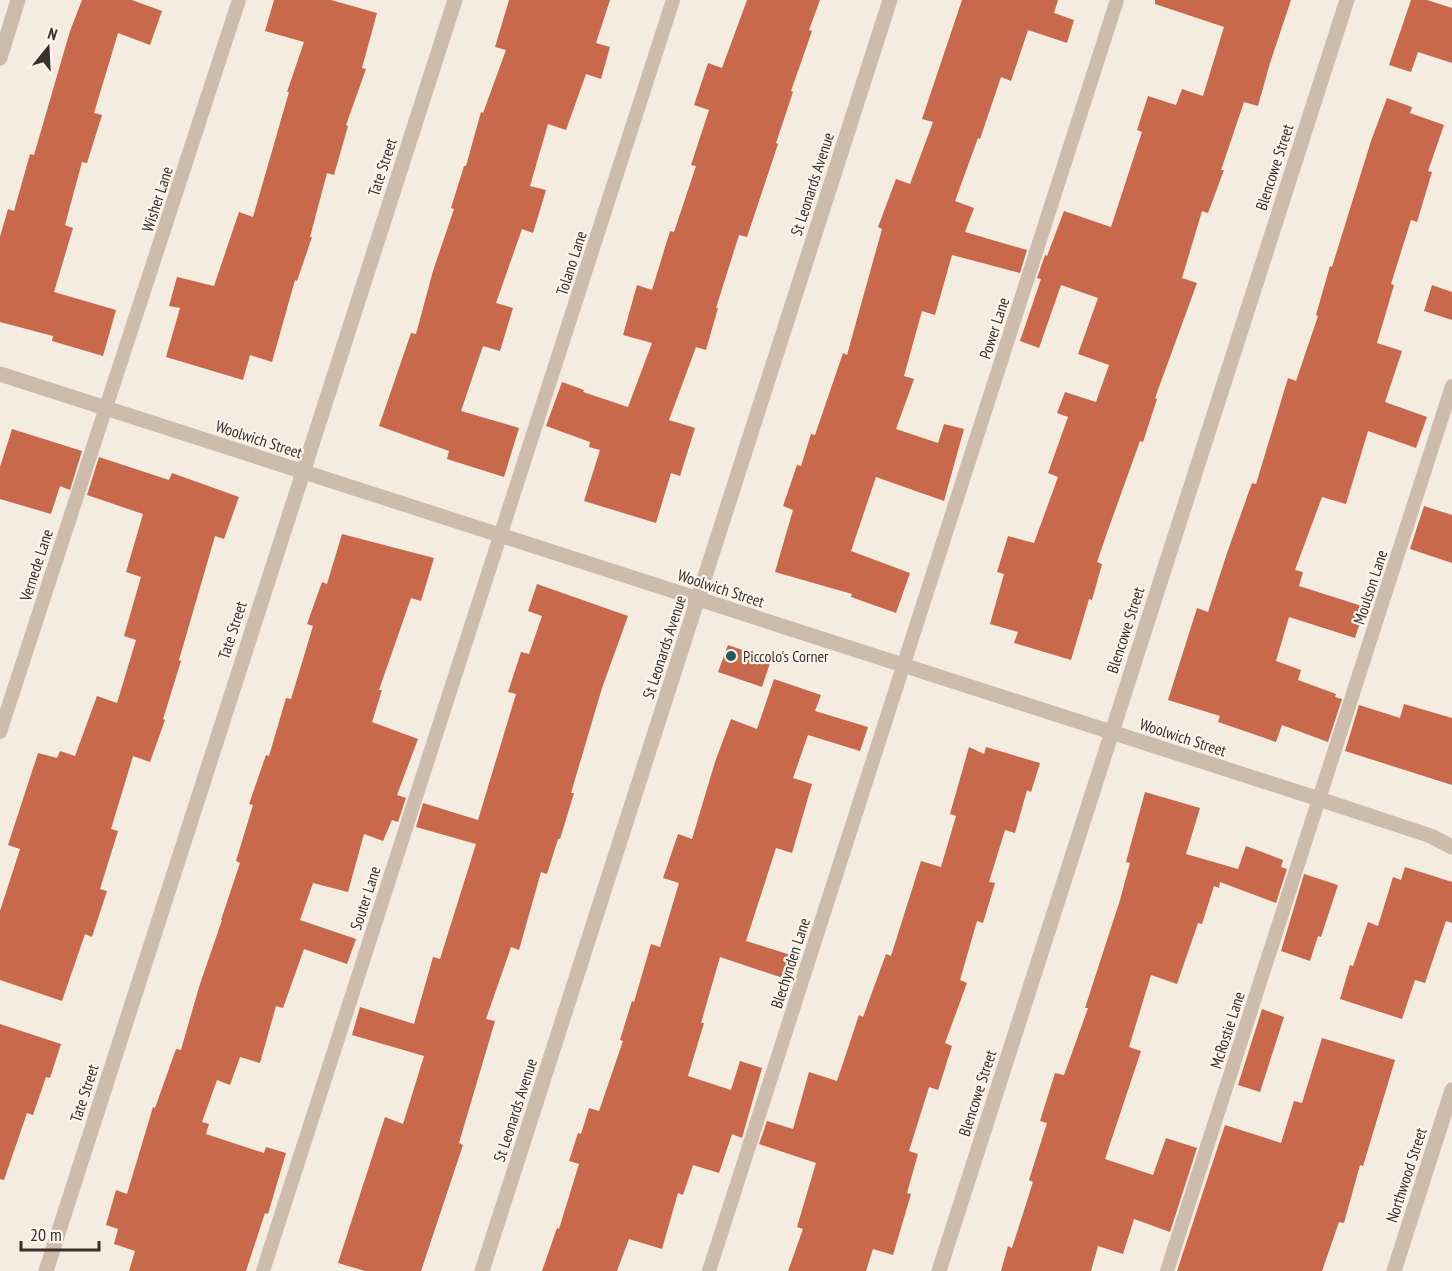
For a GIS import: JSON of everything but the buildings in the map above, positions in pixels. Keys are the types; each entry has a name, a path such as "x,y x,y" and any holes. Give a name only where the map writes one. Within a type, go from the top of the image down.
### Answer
{"street":[{"path":"0,58 18,0"},
{"name":"Tate Street","path":"46,1271 455,0"},
{"name":"St Leonards Avenue","path":"482,1271 890,0"},
{"name":"Blencowe Street","path":"939,1271 1347,0"},
{"name":"Woolwich Street","path":"0,374 1319,799 1431,836 1452,847"},
{"name":"Woolwich Street","path":"1431,836 1452,837"},
{"name":"Northwood Street","path":"1394,1271 1452,1090"}],"lane":[{"name":"Wisher Lane","path":"105,408 239,0"},
{"name":"Tolano Lane","path":"499,536 673,0"},
{"name":"Power Lane","path":"903,666 1117,0"},
{"name":"Moulson Lane","path":"1319,799 1452,386"},
{"name":"Vernede Lane","path":"0,732 105,408"},
{"name":"Souter Lane","path":"263,1271 499,536"},
{"name":"Blechynden Lane","path":"709,1271 903,666"},
{"name":"McRostie Lane","path":"1167,1271 1319,799"}],"place":[{"name":"Piccolo's Corner","path":"731,656"}]}
